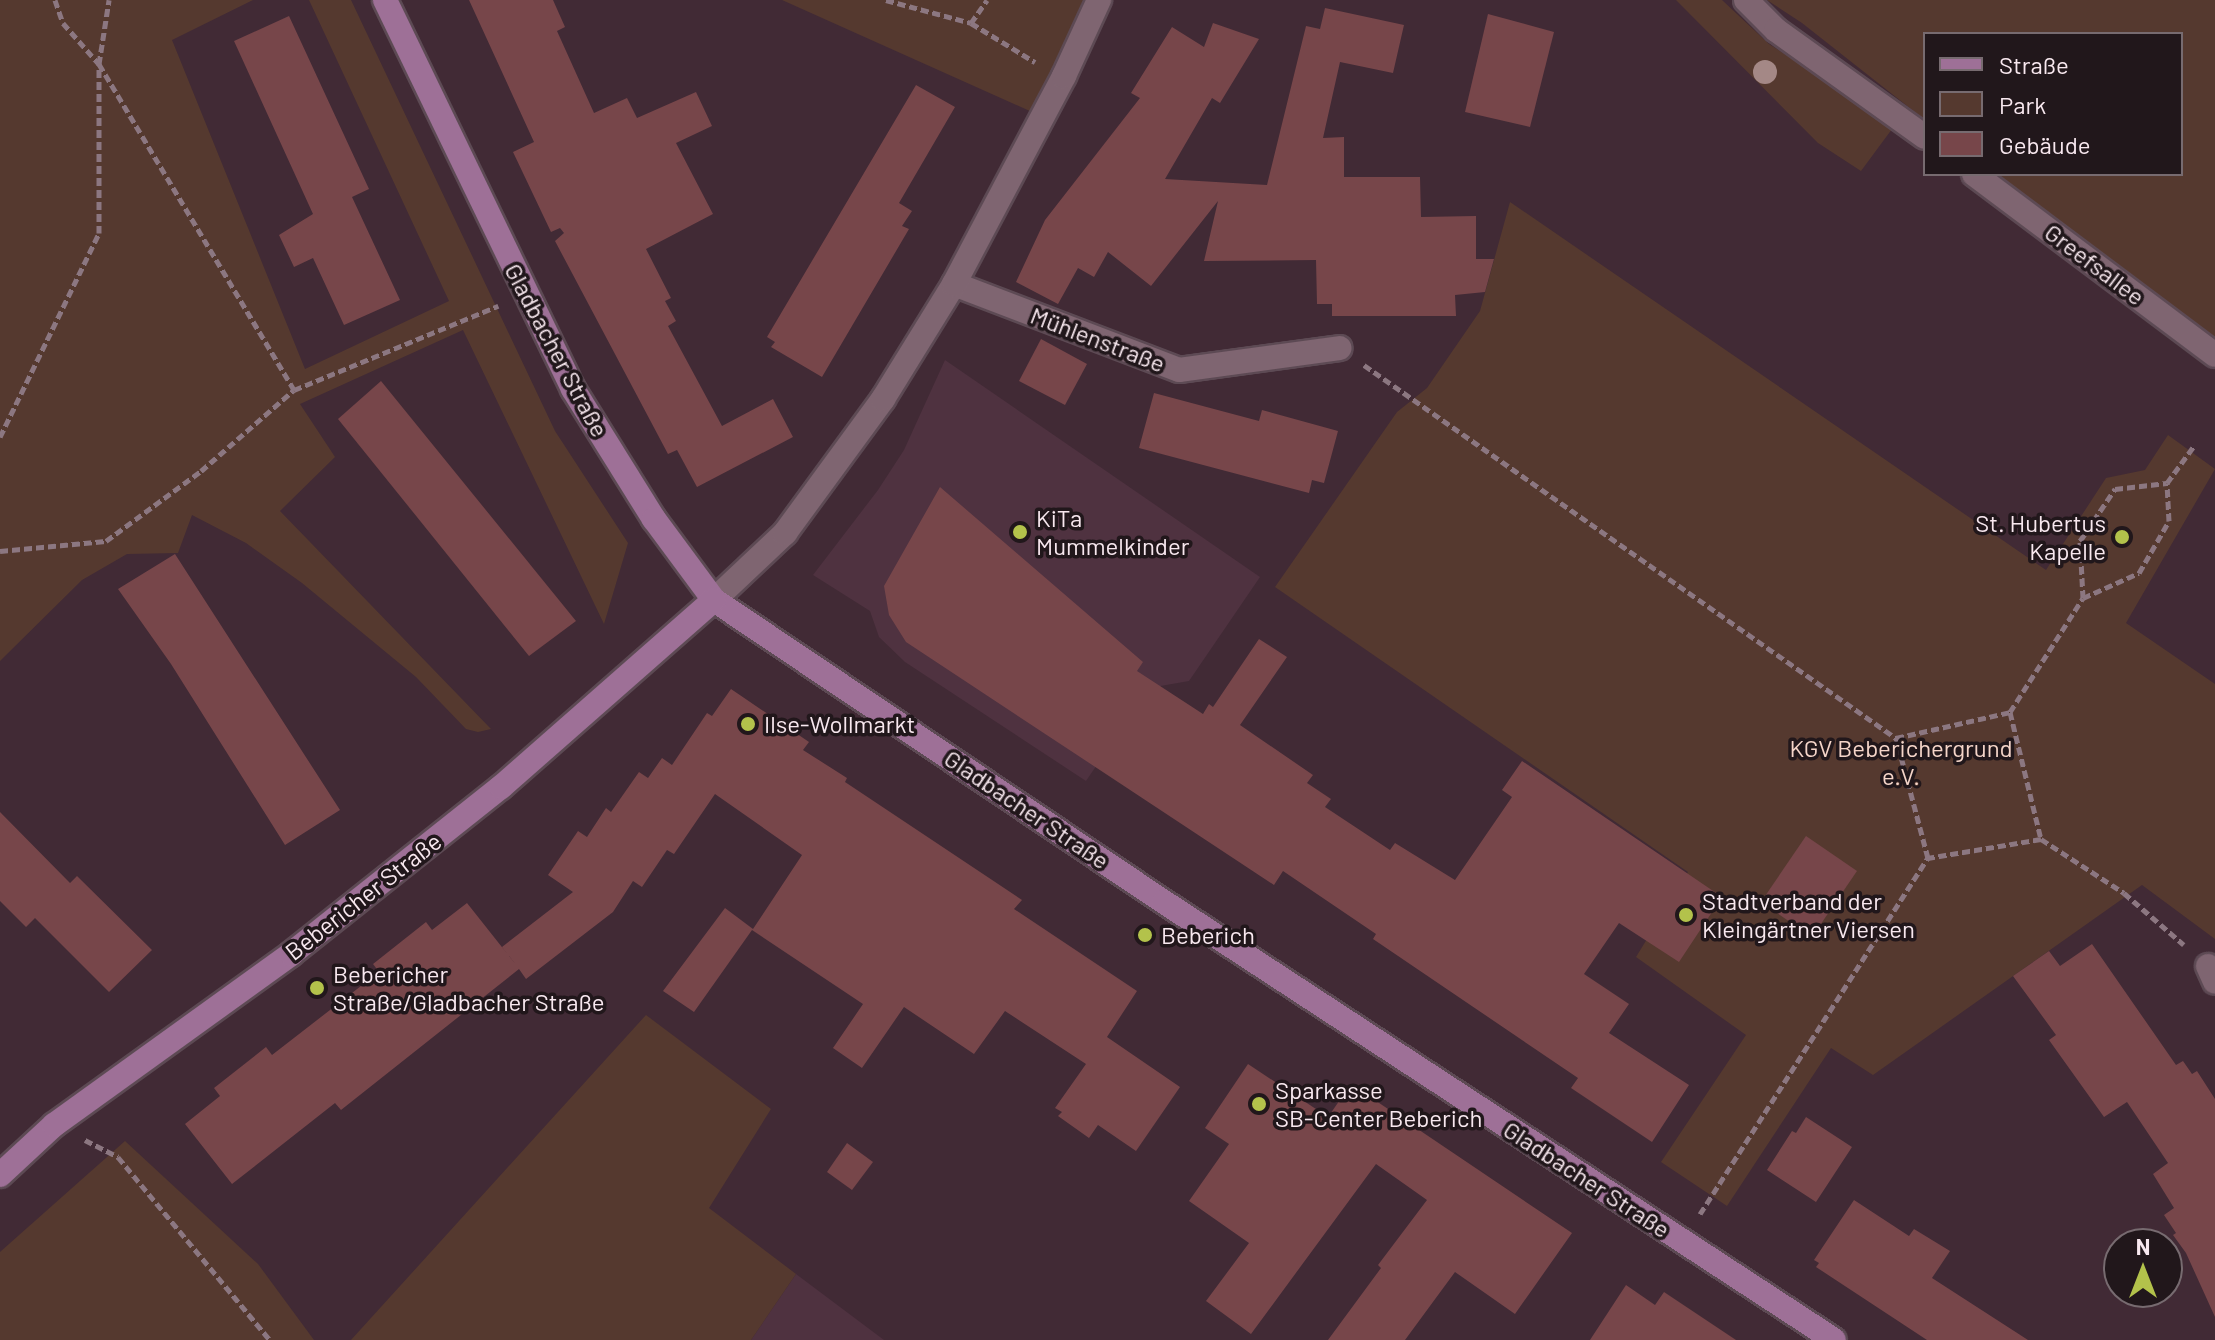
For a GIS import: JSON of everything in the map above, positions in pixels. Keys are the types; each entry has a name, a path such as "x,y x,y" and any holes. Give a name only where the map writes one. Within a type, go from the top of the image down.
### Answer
{"main road":[{"name":"Gladbacher Straße","path":"385,0 573,389 645,506 714,600 1164,902 1834,1340"},
{"name":"Bebericher Straße","path":"0,1175 54,1125 291,954 451,826 714,600"}],"street":[{"path":"714,600 785,533 883,399 954,284 1064,76 1099,0"},
{"path":"1746,0 1776,30 1923,136"},
{"name":"Greefsallee","path":"1977,176 2215,355"},
{"name":"Mühlenstraße","path":"954,284 1179,370 1340,348"}],"path":[{"path":"55,0 63,23 99,64 294,390"},
{"path":"0,437 99,233 99,64 109,0"},
{"path":"886,0 971,23 1022,56 1064,76"},
{"path":"971,23 987,0"},
{"path":"0,551 106,541 201,471 294,390 525,295"},
{"path":"1340,348 1896,738 1928,858"},
{"path":"1896,738 2010,712 2083,598 2139,573 2169,521 2167,483 2194,446"},
{"path":"2083,598 2080,541 2115,489 2167,483"},
{"path":"2010,712 2041,839"},
{"path":"1684,1243 1716,1185 1928,858 2041,839 2124,893 2212,974"},
{"path":"54,1125 118,1157 270,1340"}],"shaded area":[{"name":"KiTa Mummelkinder","path":"945,360 1260,577 1189,681 1149,688 1086,781 905,662 879,637 870,611 813,575 878,490 904,450"},
{"path":"796,1274 884,1340 751,1340"}],"green space":[{"path":"0,0 253,0 172,40 305,369 449,301 309,0 351,0 555,431 628,543 604,624 463,330 300,404 335,457 280,511 491,729 478,732 466,729 416,677 302,583 246,543 192,515 178,553 127,554 82,580 0,661"},
{"path":"782,0 1088,0 1032,112"},
{"path":"1676,0 1722,0 1769,44 1895,125 1861,171 1818,143"},
{"path":"1767,0 2215,0 2215,341 1995,176 2183,176 2183,32 1923,32 1923,118 1802,23"},
{"name":"KGV Beberichergrund e.V.","path":"1510,202 2046,570 2106,478 2145,470 2168,435 2215,469 2126,623 2215,684 2215,939 2142,885 1873,1075 1831,1048 1727,1206 1661,1162 1746,1035 1636,957 1688,872 1275,587 1397,412 1427,388 1480,311"},
{"path":"646,1015 771,1109 709,1208 796,1274 751,1340 351,1340"},
{"path":"125,1141 258,1264 314,1340 0,1340 0,1252"}],"building":[{"path":"469,0 553,0 565,27 557,31 594,113 627,98 637,118 696,92 712,126 676,143 713,214 646,249 671,298 665,301 676,321 668,326 722,426 773,399 793,437 697,487 677,450 668,454 555,241 564,233 560,228 551,232 513,152 534,142"},
{"path":"1325,8 1404,25 1393,73 1340,62 1323,138 1344,137 1344,177 1420,177 1421,217 1476,216 1476,259 1494,259 1485,292 1455,295 1456,316 1332,316 1332,304 1317,304 1316,260 1204,261 1218,201 1151,286 1108,252 1094,277 1078,268 1058,304 1016,282 1045,220 1140,98 1131,93 1172,27 1204,47 1213,23 1259,39 1220,103 1212,98 1165,179 1267,185 1306,26 1320,29"},
{"path":"1488,14 1554,32 1530,127 1465,112"},
{"path":"289,16 369,189 352,197 400,300 344,325 313,258 294,267 279,235 313,214 234,41"},
{"path":"916,85 955,107 899,203 912,211 902,226 909,229 822,377 771,347 775,342 767,337"},
{"path":"1041,339 1087,364 1065,405 1019,381"},
{"path":"381,381 576,621 529,656 338,419"},
{"path":"1154,393 1259,421 1262,410 1338,431 1324,483 1312,480 1309,493 1139,448"},
{"path":"940,487 1143,662 1137,671 1203,714 1209,704 1213,707 1259,639 1287,657 1240,725 1313,775 1307,783 1331,799 1325,807 1390,850 1395,843 1455,880 1512,797 1502,790 1522,761 1722,897 1679,962 1619,923 1584,974 1629,1004 1609,1033 1689,1085 1652,1142 1571,1088 1578,1078 1373,939 1376,934 1283,871 1274,885 906,642 889,615 884,586"},
{"path":"175,554 340,810 285,845 171,664 118,589"},
{"path":"731,689 809,742 803,750 847,778 845,782 1022,900 1014,909 1137,991 1107,1037 1180,1087 1136,1151 1098,1125 1089,1138 1058,1116 1062,1112 1055,1108 1086,1064 1005,1011 974,1054 904,1007 862,1068 833,1048 863,1004 752,930 694,1012 663,991 725,908 753,929 802,855 715,794 674,854 667,850 642,887 633,881 613,912 526,979 519,969 341,1110 335,1103 232,1184 185,1124 220,1096 214,1088 266,1047 272,1055 379,972 373,964 426,922 432,930 467,903 517,966 502,947 573,892 548,875 578,831 587,837 606,808 611,812 639,772 648,778 662,758 672,765 707,713 712,716"},
{"path":"0,812 70,883 77,876 152,950 109,992 35,918 26,927 0,901"},
{"path":"1806,836 1857,871 1812,937 1761,902"},
{"path":"2092,944 2176,1065 2183,1061 2192,1074 2197,1071 2215,1099 2215,1317 2183,1249 2183,1228 2173,1228 2164,1215 2174,1208 2153,1174 2168,1163 2127,1102 2104,1117 2049,1040 2056,1035 2013,976 2049,951 2060,966"},
{"path":"1248,1064 1328,1117 1351,1084 1572,1233 1515,1314 1455,1272 1405,1340 1328,1340 1381,1268 1378,1265 1427,1200 1376,1164 1251,1334 1206,1301 1249,1243 1189,1201 1229,1144 1205,1128"},
{"path":"1806,1117 1852,1147 1816,1202 1767,1170 1792,1131 1796,1133"},
{"path":"847,1143 873,1162 852,1190 827,1172"},
{"path":"1854,1200 1909,1236 1914,1229 1950,1251 1932,1278 2028,1340 1927,1340 1816,1267 1819,1263 1814,1260"},
{"path":"1626,1285 1655,1305 1664,1292 1736,1340 1590,1340"}],"place":[{"name":"KiTa Mummelkinder","path":"1020,532"},
{"name":"St. Hubertus Kapelle","path":"2122,537"},
{"name":"Ilse-Wollmarkt","path":"748,724"},
{"name":"Stadtverband der Kleingärtner Viersen","path":"1686,915"},
{"name":"Beberich","path":"1145,935"},
{"name":"Bebericher Straße/Gladbacher Straße","path":"317,988"},
{"name":"Sparkasse SB-Center Beberich","path":"1259,1104"}]}
